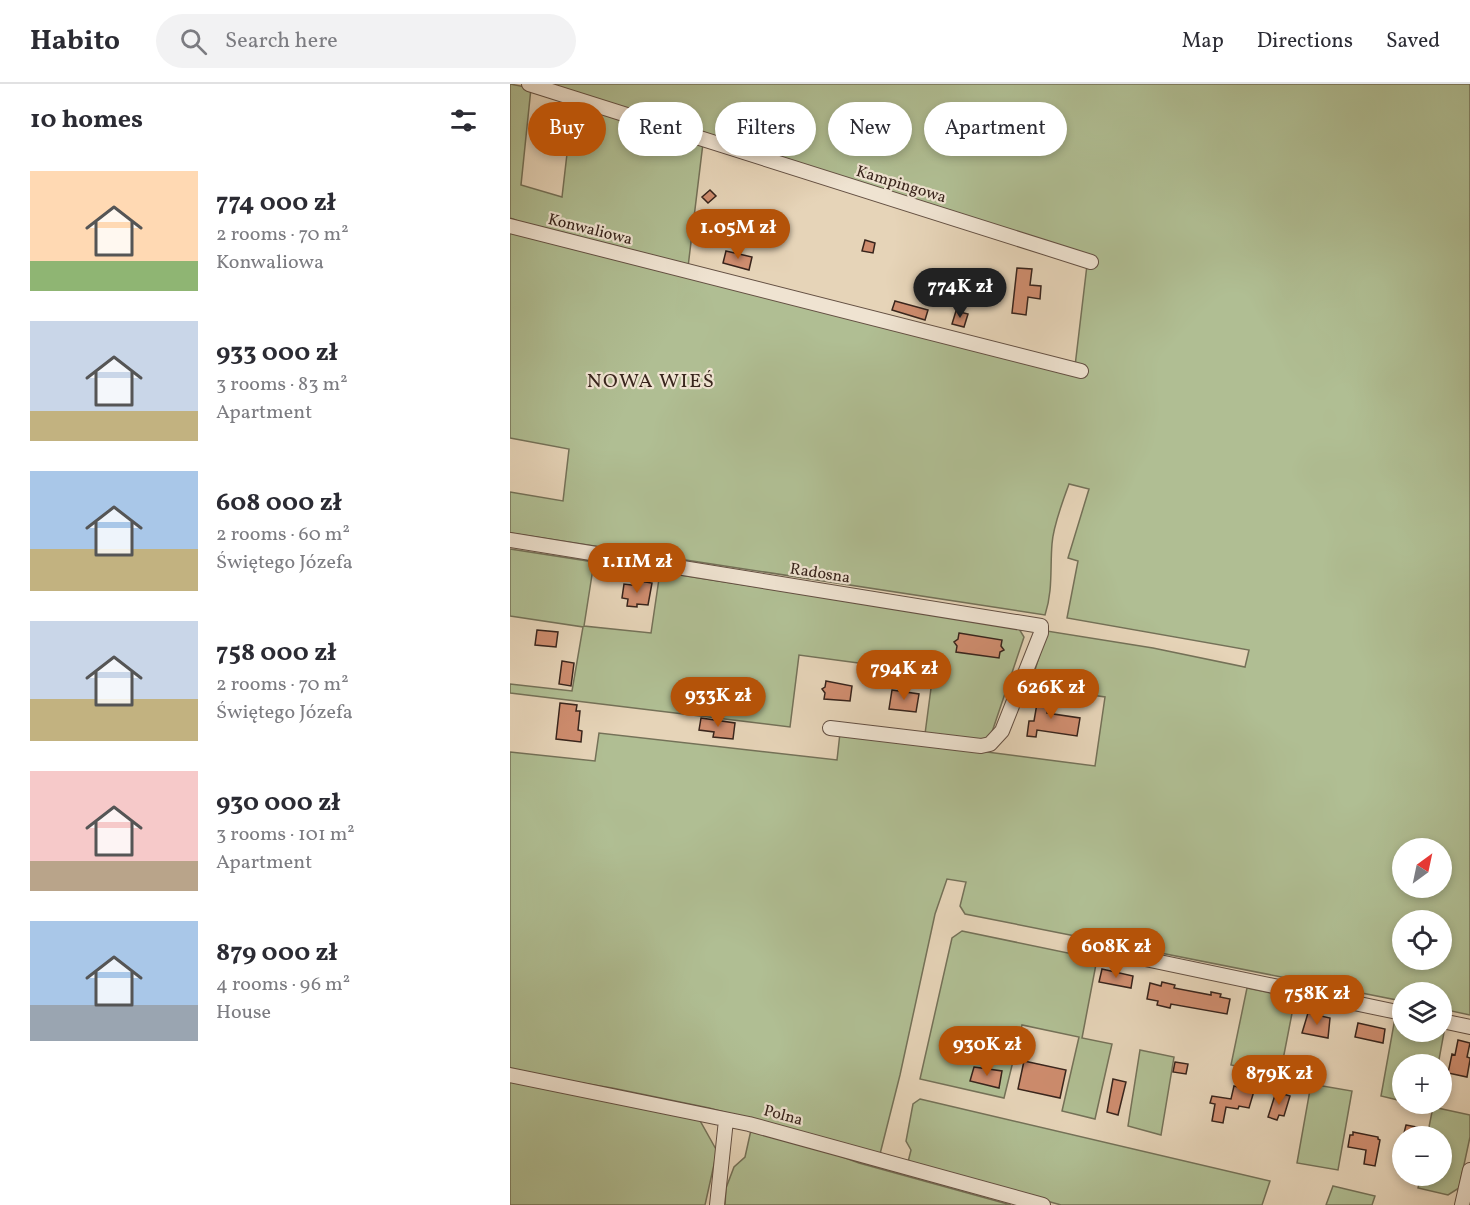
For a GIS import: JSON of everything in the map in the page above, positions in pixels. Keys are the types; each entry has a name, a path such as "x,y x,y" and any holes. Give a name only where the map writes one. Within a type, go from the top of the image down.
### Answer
{"street":[{"name":"Kampingowa","path":"529,84 1091,262"},
{"name":"Konwaliowa","path":"510,226 1081,371"},
{"name":"Radosna","path":"510,540 1041,626 1041,633 1002,731 990,744 981,746 830,728"},
{"path":"1131,956 1392,1011"},
{"path":"1452,1023 1470,1027"},
{"name":"Polna","path":"510,1076 726,1119 1043,1205"},
{"path":"717,1205 726,1119"},
{"path":"1462,1205 1470,1170"}],"green space":[{"path":"510,84 531,88 521,185 562,197 567,156 606,156 606,112 618,116 618,156 701,156 688,267 516,224 516,220 510,218"},
{"path":"546,84 1470,84 1470,1015 1452,1011 1452,982 1392,982 1392,999 965,914 960,906 966,882 947,879 935,914 900,1075 880,1154 709,1108 612,1088 510,1071 510,752 595,761 599,733 837,760 840,733 1095,766 1105,697 1030,686 1047,631 1153,648 1245,667 1249,650 1067,618 1078,561 1068,558 1089,489 1069,484 1053,537 1050,588 1045,615 510,533 510,492 563,501 569,449 510,438 510,229 1075,366 1087,265 761,156 816,156 816,102 715,102 715,141 703,137 703,102 618,102 618,108 606,104 606,102"},
{"path":"510,549 594,562 584,626 651,633 660,572 1018,627 1024,637 991,735 982,741 925,734 933,673 799,655 790,727 510,693 510,684 572,691 583,627 510,616"},
{"path":"962,931 1097,959 1082,1038 1112,1044 1095,1119 1062,1111 1079,1037 1022,1025 1004,1098 920,1079 952,938"},
{"path":"1247,988 1295,998 1280,1075 1231,1065"},
{"path":"1392,1035 1392,1042 1442,1042 1440,1054 1392,1054 1392,1099 1381,1096"},
{"path":"1140,1050 1174,1057 1161,1135 1128,1126"},
{"path":"510,1080 699,1119 717,1151 705,1205 510,1205"},
{"path":"1311,1084 1352,1091 1338,1170 1297,1163"},
{"path":"920,1099 1270,1181 1262,1205 1061,1205 908,1162 911,1150 906,1141 913,1104"},
{"path":"1452,1111 1470,1115 1470,1137 1459,1188 1448,1195 1418,1188 1418,1186 1452,1186 1452,1126 1429,1126 1432,1114 1452,1114"},
{"path":"751,1130 1011,1205 725,1205 726,1188 734,1167 745,1157"},
{"path":"1333,1186 1375,1196 1372,1205 1326,1205"}],"building":[{"path":"710,190 716,196 708,203 702,197"},
{"path":"865,240 875,243 873,253 862,251"},
{"path":"726,251 752,257 749,270 723,263"},
{"path":"1017,268 1032,269 1030,285 1041,286 1040,299 1028,297 1026,315 1012,313"},
{"path":"895,301 928,310 925,320 892,310"},
{"path":"956,311 968,314 964,327 952,324"},
{"path":"639,581 652,583 648,605 627,606 628,599 622,598 624,584 639,586"},
{"path":"537,630 558,632 556,647 535,645"},
{"path":"959,633 1002,640 1001,646 1004,650 1000,652 999,658 956,652 957,646 954,642 958,639"},
{"path":"562,661 574,663 571,686 559,684"},
{"path":"826,681 852,686 850,701 824,699 825,693 822,689"},
{"path":"892,690 919,694 916,712 889,709"},
{"path":"1039,692 1050,694 1047,713 1080,718 1077,736 1037,730 1036,737 1027,736 1029,721 1034,721"},
{"path":"560,703 577,705 576,711 580,711 578,730 582,731 581,742 556,739"},
{"path":"701,718 735,723 733,739 713,737 714,732 699,730"},
{"path":"1102,969 1133,976 1131,988 1099,982"},
{"path":"1162,982 1175,985 1174,988 1211,995 1211,992 1221,994 1220,997 1230,999 1227,1014 1171,1004 1170,1008 1157,1005 1158,1001 1147,999 1150,983 1161,986"},
{"path":"1308,1013 1330,1018 1328,1038 1302,1033"},
{"path":"1358,1023 1385,1029 1383,1043 1355,1037"},
{"path":"1458,1040 1470,1043 1467,1077 1452,1074 1452,1054 1455,1055"},
{"path":"1024,1061 1066,1070 1060,1098 1018,1089"},
{"path":"1175,1062 1188,1064 1186,1074 1173,1072"},
{"path":"974,1067 1002,1071 999,1088 970,1081"},
{"path":"1113,1079 1126,1082 1118,1115 1107,1112"},
{"path":"1234,1086 1254,1091 1249,1108 1226,1107 1223,1123 1212,1121 1215,1104 1210,1103 1212,1096 1231,1099"},
{"path":"1276,1092 1290,1096 1284,1116 1279,1115 1277,1120 1268,1117"},
{"path":"1353,1132 1378,1137 1380,1140 1375,1166 1364,1164 1366,1150 1348,1147 1350,1135 1353,1135"}],"district":[{"name":"NOWA WIEŚ","path":"651,382"}]}
